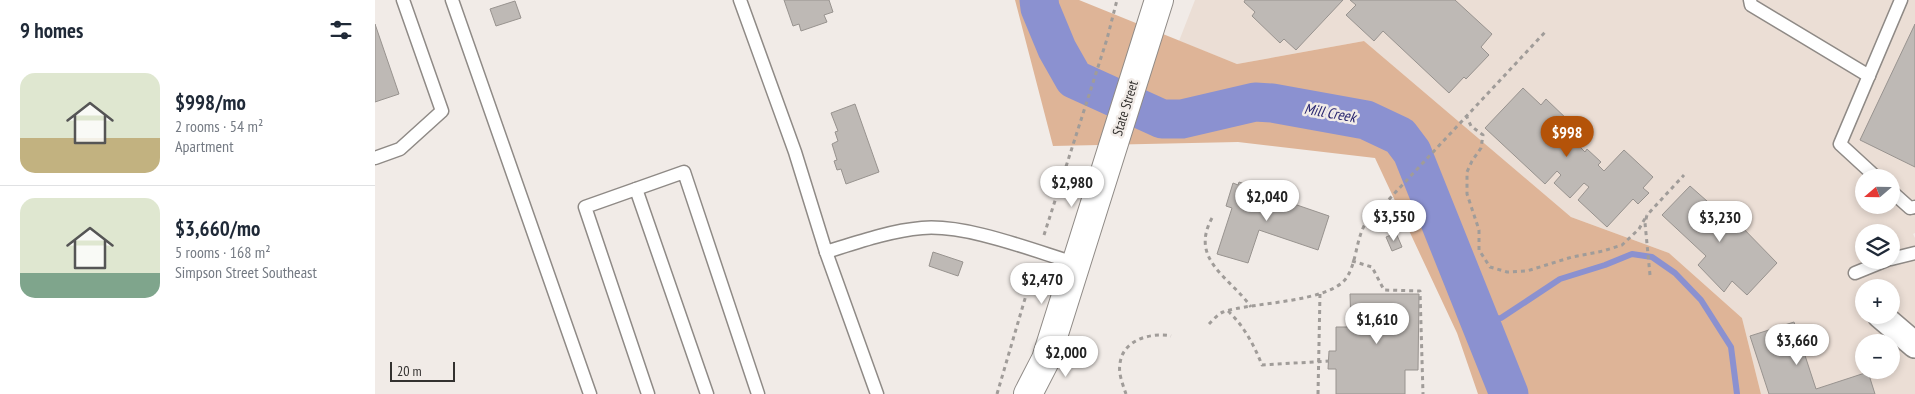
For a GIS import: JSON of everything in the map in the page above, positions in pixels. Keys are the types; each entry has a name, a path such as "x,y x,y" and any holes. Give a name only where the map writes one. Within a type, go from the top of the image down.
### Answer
{"main road":[{"name":"State Street","path":"1027,394 1046,359 1078,264 1159,0"},
{"name":"State Street","path":"1043,394 1046,359"}],"street":[{"path":"1890,324 1915,345"}],"lane":[{"path":"375,158 400,149 442,111 403,0"},
{"path":"452,0 590,394"},
{"path":"740,0 795,152 826,252 877,394"},
{"path":"1749,0 1751,5 1869,76"},
{"path":"1867,169 1840,144 1901,0"},
{"path":"648,394 585,207 684,172 759,394"},
{"path":"637,189 707,394"},
{"path":"1900,199 1910,208 1915,207"},
{"path":"826,252 877,236 924,228 975,233 1078,264"},
{"path":"1900,257 1915,253"},
{"path":"1855,272 1863,269"}],"path":[{"path":"997,394 1039,252 1107,39 1117,0"},
{"path":"1209,324 1221,312 1320,293 1341,283 1347,277 1357,239 1364,226 1547,30"},
{"path":"1466,116 1471,126 1483,135 1481,148 1472,160 1467,172 1467,194 1479,230 1479,250 1490,267 1507,272 1527,271 1558,261 1603,252 1623,245 1639,229 1647,215 1683,175"},
{"path":"1647,215 1645,223 1650,275"},
{"path":"1212,218 1204,240 1206,251 1213,265 1233,284 1251,307"},
{"path":"1352,261 1372,266 1384,290 1420,290 1423,394"},
{"path":"1318,394 1320,293"},
{"path":"1228,311 1237,320 1255,347 1262,365 1329,360"},
{"path":"1125,394 1119,365 1122,352 1131,344 1145,337 1161,334 1171,336"}],"shaded area":[{"path":"1015,0 1079,0 1237,64 1364,41 1571,217 1669,253 1742,318 1761,394 1478,394 1457,333 1375,158 1238,142 1053,146"},
{"path":"1195,0 1915,0 1915,233 1913,234 1915,238 1915,394 1761,394 1742,318 1669,253 1571,217 1364,41 1237,64 1179,41"}],"building":[{"path":"784,0 829,0 833,12 824,15 827,22 801,31 799,24 793,26"},
{"path":"1245,0 1343,0 1296,50 1284,39 1280,43 1252,16 1255,12 1244,2"},
{"path":"1350,0 1455,0 1492,34 1481,47 1489,55 1466,79 1464,77 1449,93 1383,31 1374,41 1346,15 1356,5"},
{"path":"515,1 521,18 496,26 490,9"},
{"path":"375,24 399,94 375,102"},
{"path":"1915,24 1915,167 1860,140"},
{"path":"1523,88 1541,105 1546,99 1570,122 1565,127 1583,144 1580,147 1585,152 1587,149 1601,162 1598,165 1604,171 1624,150 1653,177 1643,188 1649,193 1638,204 1633,199 1607,227 1578,200 1589,187 1584,183 1570,198 1554,183 1561,175 1557,171 1545,184 1485,128"},
{"path":"855,104 879,172 846,184 841,169 837,170 834,161 837,160 832,144 838,141 835,132 838,131 831,113"},
{"path":"1239,182 1257,188 1256,191 1329,216 1318,250 1259,230 1248,263 1217,254 1232,208 1226,206 1233,183 1238,185"},
{"path":"1690,186 1733,224 1736,221 1777,263 1747,295 1732,281 1724,292 1698,265 1706,256 1662,215"},
{"path":"1396,233 1402,247 1392,251 1386,237"},
{"path":"933,252 963,262 958,276 929,266"},
{"path":"1350,294 1419,294 1418,370 1405,370 1405,394 1336,394 1336,369 1328,369 1329,351 1336,351 1336,327 1351,327"},
{"path":"1794,322 1816,389 1855,376 1855,379 1870,379 1875,394 1769,394 1750,336"}],"waterway":[{"name":"Mill Creek","path":"1039,0 1040,8 1057,49 1074,79 1162,119 1182,119 1255,102 1272,103 1366,120 1400,136 1412,152 1509,394"},
{"path":"1480,319 1501,318 1560,279 1605,265 1632,254 1652,257 1675,273 1701,300 1731,347 1737,394"}]}
